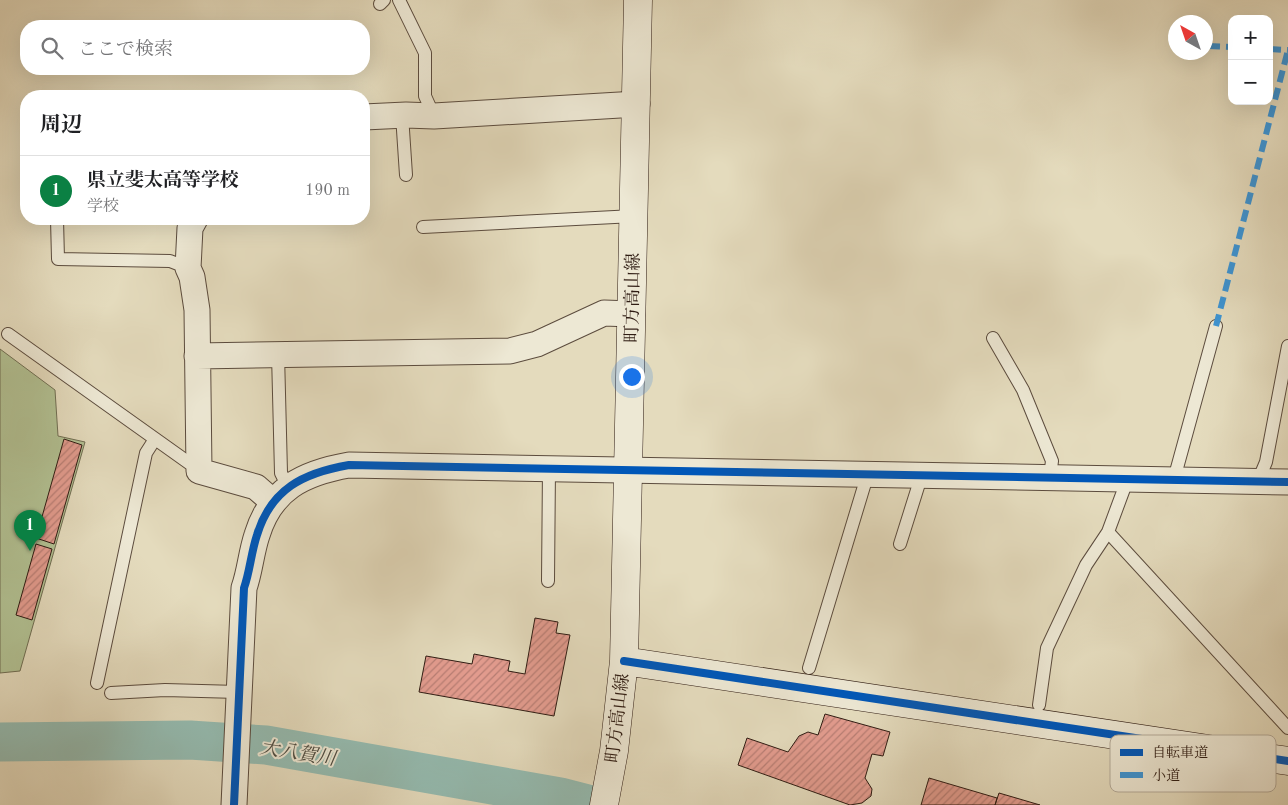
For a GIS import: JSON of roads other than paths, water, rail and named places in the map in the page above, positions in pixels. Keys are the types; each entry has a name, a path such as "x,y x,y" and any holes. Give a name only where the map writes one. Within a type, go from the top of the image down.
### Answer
{"main road":[{"name":"町方高山線","path":"604,805 614,750 624,661 638,0"},
{"path":"624,661 1115,735"}],"street":[{"path":"370,117 434,116 637,104"},
{"path":"192,225 188,268 192,277 197,310 199,471 280,494"},
{"path":"197,356 510,351 537,344 604,313 632,314"},
{"path":"235,796 237,698 244,588 257,535 280,494 312,475 349,464 1288,482"}],"lane":[{"path":"399,0 425,53 425,96 434,116"},
{"path":"402,115 406,175"},
{"path":"423,227 634,216"},
{"path":"57,225 58,259 170,261 188,268"},
{"path":"1174,479 1216,326"},
{"path":"8,334 189,463 199,464"},
{"path":"993,338 1023,390 1052,462 1050,476"},
{"path":"1258,481 1266,462 1288,346"},
{"path":"278,354 280,494"},
{"path":"97,683 146,452 155,439"},
{"path":"548,581 549,468"},
{"path":"809,668 868,473"},
{"path":"900,544 922,474"},
{"path":"1039,706 1047,648 1086,565 1108,532 1128,478"},
{"path":"1108,532 1288,728"},
{"path":"110,693 165,690 237,698"}],"waterway":[{"name":"大八賀川","path":"0,742 190,740 266,745 560,797 591,805"}],"place":[{"name":"県立斐太高等学校","path":"30,551"}]}
